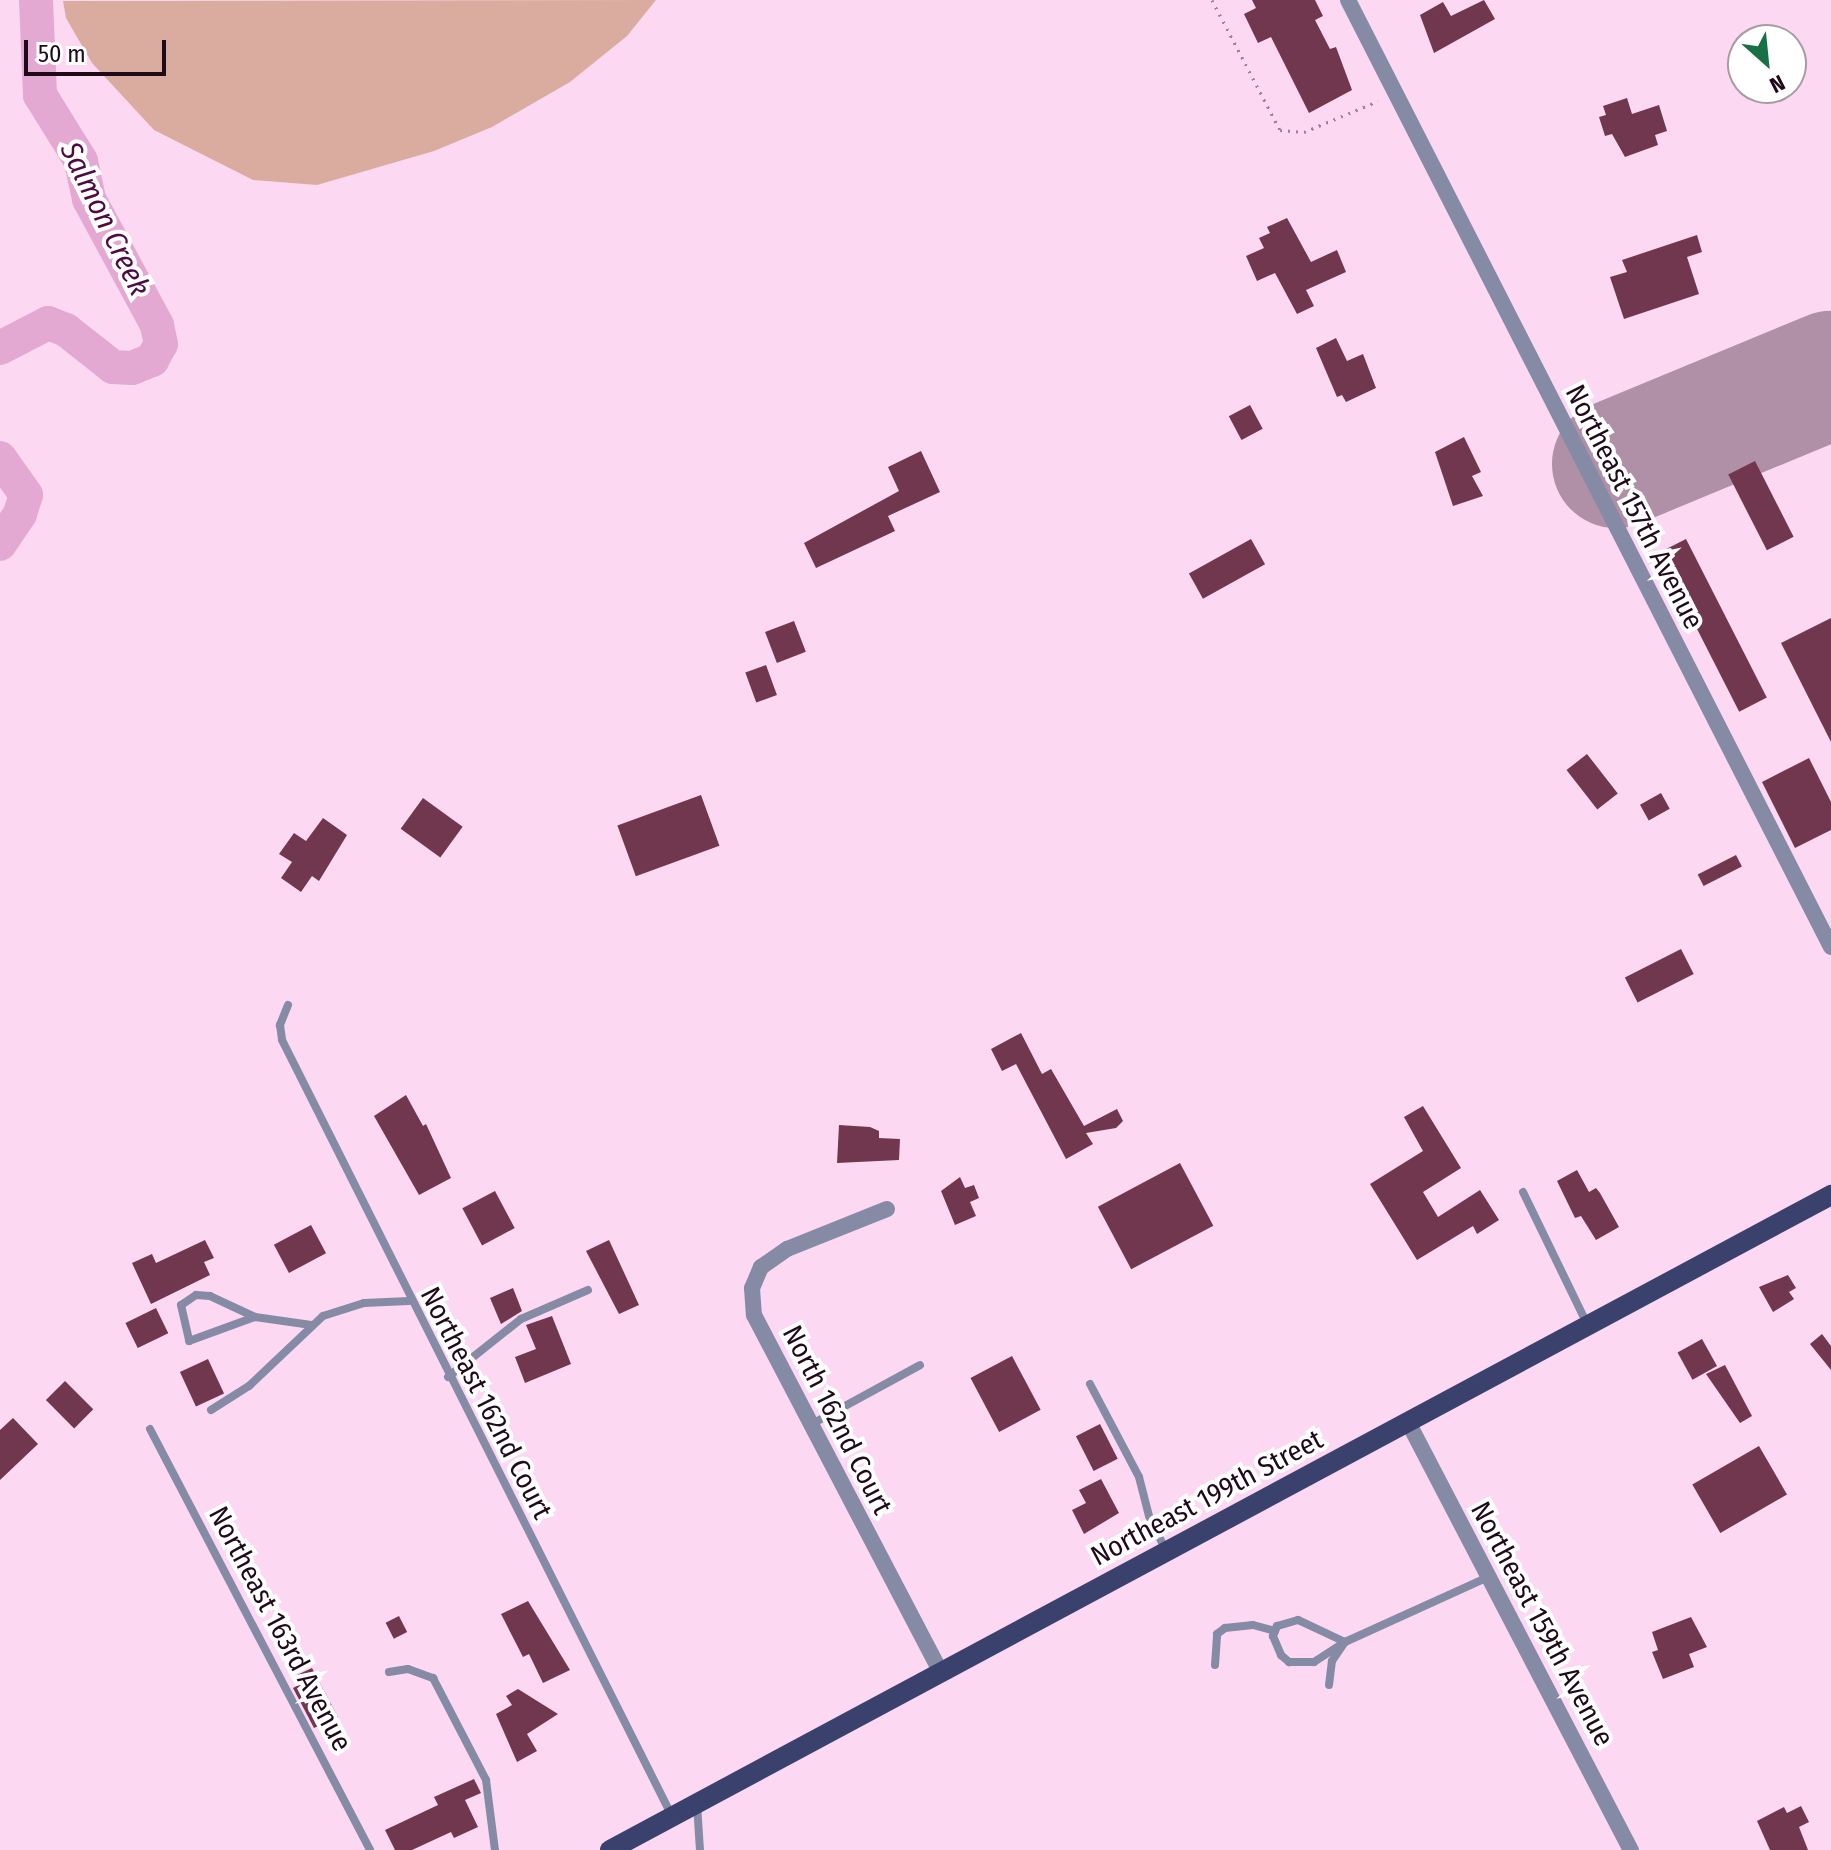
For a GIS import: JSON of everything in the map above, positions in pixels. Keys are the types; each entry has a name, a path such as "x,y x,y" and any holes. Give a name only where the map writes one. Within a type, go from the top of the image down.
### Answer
{"main road":[{"name":"Northeast 199th Street","path":"610,1850 1831,1195"}],"street":[{"name":"Northeast 157th Avenue","path":"1348,0 1831,947"},
{"name":"North 162nd Court","path":"887,1209 787,1249 761,1267 752,1288 754,1315 809,1426 941,1673"},
{"name":"Northeast 159th Avenue","path":"1408,1422 1631,1850"}],"lane":[{"name":"Northeast 162nd Court","path":"288,1005 280,1025 282,1040 409,1301 672,1817"},
{"path":"1523,1192 1588,1326"},
{"path":"448,1377 521,1319 588,1290"},
{"path":"255,1317 189,1341 181,1305 196,1295 210,1296 255,1317 311,1325"},
{"path":"211,1410 249,1386 311,1325 364,1303 409,1301"},
{"path":"809,1426 920,1365"},
{"path":"1090,1384 1139,1477 1149,1516 1166,1552"},
{"name":"Northeast 163rd Avenue","path":"150,1429 370,1850"},
{"path":"1275,1631 1275,1646 1289,1662 1314,1662 1345,1642 1488,1577"},
{"path":"1215,1665 1217,1634 1225,1628 1253,1625 1275,1631 1298,1620 1345,1642"},
{"path":"1329,1685 1332,1661 1345,1642"},
{"path":"389,1672 408,1669 433,1678 486,1780 495,1850"},
{"path":"697,1804 700,1850"}],"path":[{"path":"1212,0 1280,130 1304,132 1377,102 1393,89"}],"shaded area":[{"path":"656,0 627,36 570,82 492,127 434,151 317,185 253,180 154,130 92,63 66,18 63,1"}],"building":[{"path":"1252,0 1315,0 1323,16 1315,20 1330,49 1336,47 1352,90 1309,113 1271,37 1258,43 1244,14 1256,8"},
{"path":"1484,0 1495,19 1434,53 1420,15 1443,2 1451,16"},
{"path":"1627,98 1632,114 1659,105 1667,131 1655,135 1658,145 1625,157 1612,134 1605,136 1599,117 1606,115 1603,106"},
{"path":"1287,218 1311,262 1337,250 1346,272 1306,290 1314,306 1297,314 1275,273 1257,281 1246,256 1264,248 1259,238 1270,233 1267,227"},
{"path":"1697,235 1702,252 1687,257 1699,294 1624,319 1610,277 1627,272 1622,260"},
{"path":"1336,338 1347,361 1363,354 1376,388 1346,402 1342,395 1337,397 1316,348"},
{"path":"1250,405 1263,429 1241,440 1229,416"},
{"path":"1464,437 1481,472 1472,476 1483,496 1453,506 1435,452"},
{"path":"921,451 940,492 888,516 895,531 816,568 804,543 899,491 888,467"},
{"path":"1755,461 1794,537 1767,550 1728,475"},
{"path":"1251,539 1265,564 1203,599 1189,573"},
{"path":"1686,539 1767,698 1739,712 1658,553"},
{"path":"1831,618 1831,742 1781,643"},
{"path":"794,621 806,652 777,663 765,632"},
{"path":"766,665 777,695 756,703 745,673"},
{"path":"1587,754 1618,793 1597,809 1567,770"},
{"path":"1809,758 1831,802 1831,830 1795,848 1762,782"},
{"path":"1661,793 1670,809 1649,820 1640,805"},
{"path":"701,795 719,846 636,876 617,825"},
{"path":"423,798 463,827 440,858 401,829"},
{"path":"323,818 347,835 319,881 312,876 301,892 281,878 292,862 279,854 294,833 306,841"},
{"path":"1736,855 1742,867 1704,886 1698,875"},
{"path":"1681,949 1694,974 1638,1003 1625,978"},
{"path":"1021,1033 1042,1074 1051,1069 1084,1126 1117,1109 1123,1121 1116,1128 1086,1133 1093,1144 1066,1159 1016,1064 1002,1071 991,1049"},
{"path":"406,1095 423,1126 426,1124 451,1178 419,1195 374,1116"},
{"path":"1423,1106 1461,1168 1423,1192 1438,1217 1480,1190 1499,1220 1477,1234 1473,1226 1417,1260 1370,1184 1423,1151 1404,1117"},
{"path":"839,1125 870,1127 879,1131 879,1138 900,1139 899,1160 837,1163"},
{"path":"1180,1163 1213,1226 1131,1269 1098,1207"},
{"path":"1577,1170 1589,1192 1596,1188 1600,1193 1619,1227 1596,1240 1581,1216 1575,1218 1557,1181"},
{"path":"960,1177 965,1188 974,1185 979,1198 970,1202 976,1216 955,1225 941,1191"},
{"path":"495,1191 515,1228 482,1245 462,1208"},
{"path":"311,1225 326,1253 289,1273 274,1245"},
{"path":"205,1240 214,1258 204,1262 210,1275 151,1304 132,1263 152,1254 156,1263"},
{"path":"609,1240 639,1305 619,1314 586,1251"},
{"path":"1788,1275 1796,1288 1789,1292 1794,1299 1773,1312 1759,1287"},
{"path":"513,1288 522,1311 501,1324 490,1298"},
{"path":"156,1308 168,1333 138,1348 125,1323"},
{"path":"552,1316 571,1364 525,1383 515,1357 536,1349 526,1325"},
{"path":"1822,1334 1831,1346 1831,1370 1810,1344"},
{"path":"1702,1339 1717,1366 1693,1380 1678,1353"},
{"path":"1012,1356 1041,1410 999,1432 971,1378"},
{"path":"208,1359 224,1393 196,1407 180,1372"},
{"path":"1725,1365 1752,1416 1740,1423 1706,1374"},
{"path":"65,1381 93,1409 74,1428 46,1400"},
{"path":"13,1418 38,1444 0,1480 0,1430"},
{"path":"1100,1424 1118,1459 1094,1471 1076,1436"},
{"path":"1759,1446 1787,1494 1720,1533 1692,1484"},
{"path":"1101,1479 1119,1513 1084,1534 1072,1510 1086,1503 1079,1490"},
{"path":"528,1601 570,1670 543,1683 529,1654 523,1657 501,1614"},
{"path":"399,1616 407,1632 394,1639 386,1623"},
{"path":"1691,1617 1707,1647 1689,1654 1694,1667 1663,1679 1652,1652 1658,1650 1652,1632"},
{"path":"312,1668 338,1717 314,1728 293,1688 301,1684 297,1675"},
{"path":"518,1689 558,1714 527,1734 537,1751 517,1762 496,1714 512,1705 506,1696"},
{"path":"474,1779 481,1793 465,1800 478,1827 454,1838 451,1832 412,1850 395,1850 385,1830 438,1805 434,1797"},
{"path":"1801,1806 1809,1822 1799,1827 1808,1850 1770,1850 1757,1821 1784,1807 1787,1813"}],"waterway":[{"name":"Salmon Creek","path":"0,348 48,323 66,330 113,367 132,368 152,360 161,344 157,325 89,199 81,161 40,95 36,0"},
{"name":"Salmon Creek","path":"0,458 26,495 20,514 0,544"}],"runway":[{"path":"1616,464 1831,375"}]}
